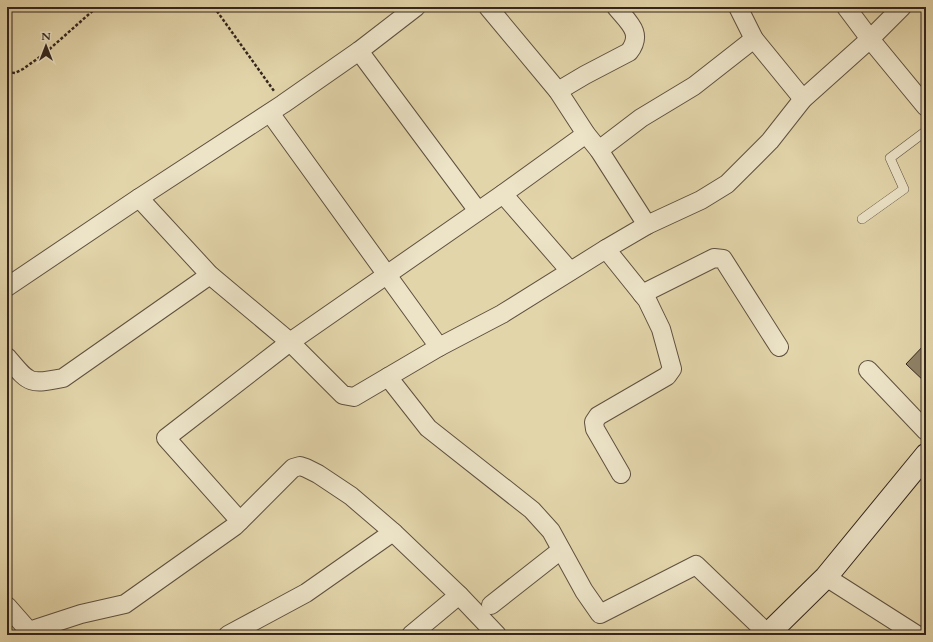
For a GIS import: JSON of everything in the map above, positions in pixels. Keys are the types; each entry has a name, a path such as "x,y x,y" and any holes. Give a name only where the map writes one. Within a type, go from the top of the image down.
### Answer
{"main road":[{"path":"767,635 826,577 926,455"}],"street":[{"path":"7,287 139,198 276,109 359,51 416,7"},
{"path":"488,7 558,91 586,134 599,150 647,225"},
{"path":"558,91 585,75 630,52 634,46 636,37 635,31 616,7"},
{"path":"738,7 754,39 803,99"},
{"path":"846,7 870,39 926,107"},
{"path":"139,198 210,275 290,342 343,396 354,397 439,346 502,314 647,225 701,200 726,184 770,141 803,99 870,39 902,7"},
{"path":"599,150 641,118 694,86 754,39"},
{"path":"359,51 478,211"},
{"path":"276,109 387,275 439,346"},
{"path":"240,521 166,438 290,342 503,194 586,134"},
{"path":"503,194 570,271"},
{"path":"606,249 647,300 660,330 672,369 667,376 598,416 594,422 595,429 621,474"},
{"path":"642,294 714,258 723,259 779,347"},
{"path":"7,357 23,377 30,381 63,378 210,275"},
{"path":"868,370 926,431"},
{"path":"388,377 428,428 532,510 551,531 584,591 600,614 696,565 767,635"},
{"path":"7,606 29,631 44,631 81,614 125,604 240,521 293,468 300,466 318,474 351,496 393,532 459,595 496,635"},
{"path":"228,635 306,593 393,532"},
{"path":"491,605 561,550"},
{"path":"826,577 917,635"},
{"path":"410,635 459,595"}],"lane":[{"path":"862,219 904,189 890,158 926,131"}],"path":[{"path":"7,72 15,73 44,54 97,7"},
{"path":"214,7 276,109"}],"building":[{"path":"926,343 926,383 906,364"}]}
